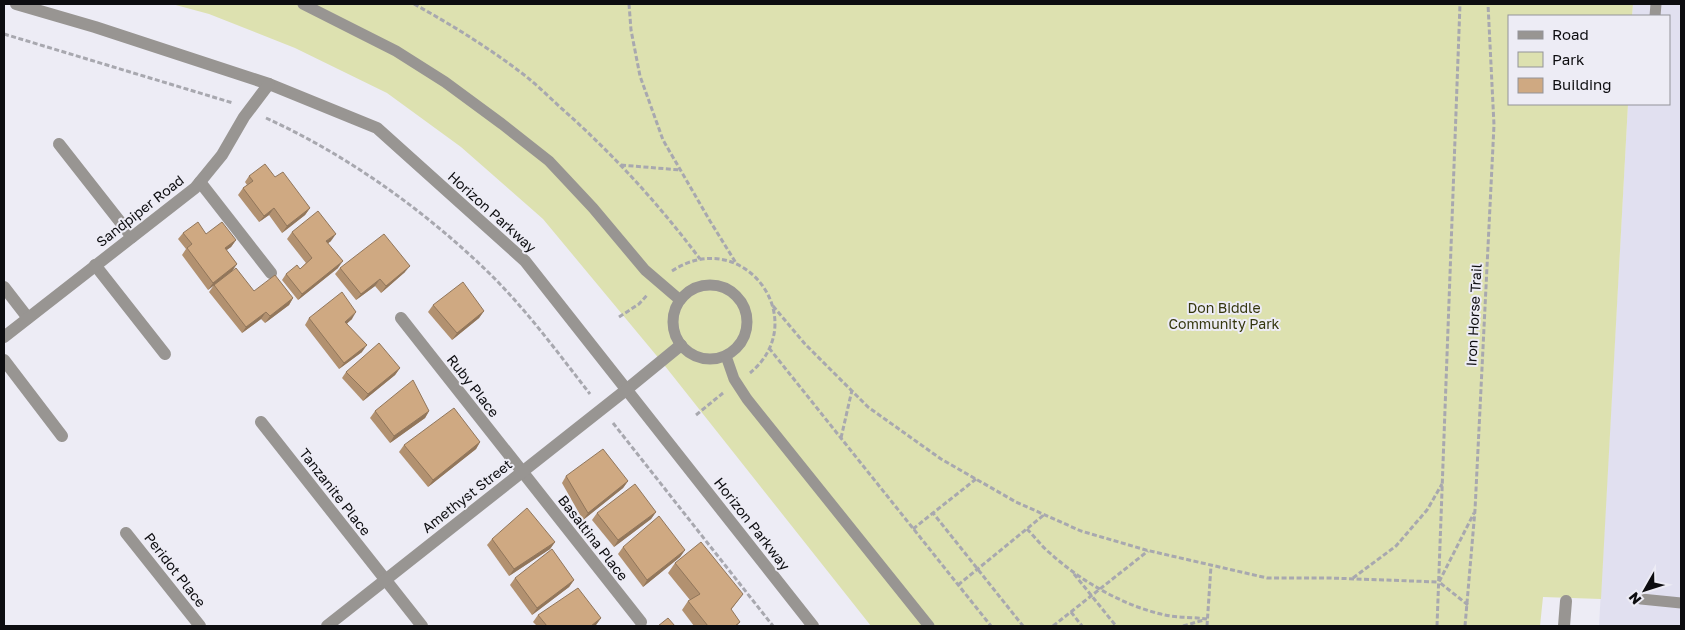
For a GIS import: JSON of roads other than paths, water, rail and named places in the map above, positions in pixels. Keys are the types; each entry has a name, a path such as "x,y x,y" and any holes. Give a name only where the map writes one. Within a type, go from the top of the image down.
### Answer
{"street":[{"name":"Horizon Parkway","path":"16,4 95,27 269,84 377,128 525,261 813,626"},
{"name":"Sandpiper Road","path":"4,337 195,188 222,155 249,110 269,84"},
{"path":"59,144 132,237"},
{"path":"200,182 272,274"},
{"path":"95,265 166,354"},
{"path":"4,287 28,318"},
{"name":"Ruby Place","path":"401,318 522,472"},
{"name":"Amethyst Street","path":"327,626 626,390 680,345"},
{"path":"4,360 62,436"},
{"name":"Tanzanite Place","path":"261,422 422,626"},
{"name":"Basaltina Place","path":"522,472 641,622"},
{"name":"Peridot Place","path":"126,533 200,626"},
{"path":"1564,626 1566,602"}],"lane":[{"path":"303,4 404,56 445,82 502,124 549,161 593,208 645,270 680,300"},
{"path":"712,285 732,292 740,299 745,309 747,330 742,342 735,351 713,360 701,358 690,353 680,345 673,323 675,311 680,300 689,291 712,285"},
{"path":"726,356 736,383 754,407 929,626"},
{"path":"1641,599 1681,603"}],"park label":[{"name":"Don Biddle Community Park","path":"1224,316"}]}
